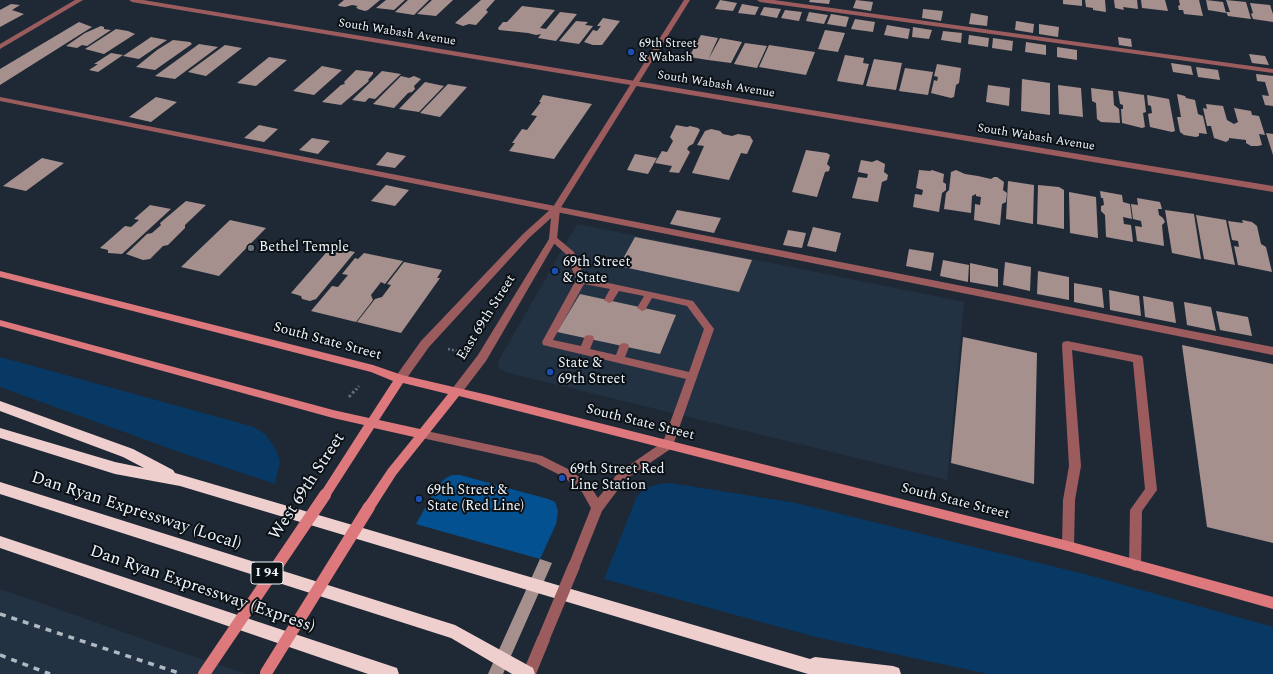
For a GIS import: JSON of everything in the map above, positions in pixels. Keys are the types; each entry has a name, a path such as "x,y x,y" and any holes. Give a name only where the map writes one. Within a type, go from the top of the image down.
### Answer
{"highway":[{"path":"0,406 128,453 180,480"},
{"path":"0,433 115,468 180,480 801,663 827,674"},
{"name":"Dan Ryan Expressway (Local)","path":"0,488 454,632 528,674"},
{"name":"Dan Ryan Expressway (Express)","path":"0,542 391,674"},
{"path":"801,663 893,674"}],"main road":[{"name":"South State Street","path":"0,274 374,369 400,379 1068,546 1273,603"},
{"path":"0,323 371,423 422,434 392,472 369,507 266,674"},
{"name":"West 69th Street","path":"204,674 325,495 400,379"},
{"name":"East 69th Street","path":"422,434 456,392"}],"street":[{"path":"0,47 80,0"},
{"name":"South Wabash Avenue","path":"132,0 1273,188"},
{"name":"East 69th Street","path":"400,379 425,344 526,236 556,209 687,0"},
{"path":"760,0 1273,71"},
{"path":"0,99 1273,351"},
{"name":"East 69th Street","path":"456,392 482,358 553,239 556,209"},
{"path":"553,239 571,254 581,280 547,342 691,376"},
{"path":"528,674 597,508 622,476 668,445 691,376 709,329 690,303 581,280"},
{"path":"609,300 616,287"},
{"path":"642,308 650,294"},
{"path":"584,351 590,339"},
{"path":"1068,546 1069,500 1075,466 1067,345 1138,359 1152,490 1136,510 1135,565"},
{"path":"619,359 624,346"},
{"path":"422,434 538,459 568,474 586,489 597,508"}],"path":[{"path":"347,398 363,381"}],"shaded area":[{"path":"577,224 964,302 947,480 505,372 499,368 498,362"},
{"path":"0,357 254,427 266,435 275,448 280,461 275,484 185,454 0,387"},
{"path":"452,475 460,475 555,502 558,511 556,524 540,559 416,524 438,485"},
{"path":"670,483 796,503 1088,575 1273,627 1273,674 988,674 816,637 604,579 637,496 645,488"},
{"path":"0,589 157,644 247,674 0,674"}],"building":[{"path":"344,0 380,0 365,11 358,9 356,7 358,6 352,5 345,7 338,5"},
{"path":"386,0 405,0 394,10 376,8"},
{"path":"408,0 429,0 414,15 395,12"},
{"path":"432,0 453,0 436,16 417,14"},
{"path":"481,0 495,0 486,10 488,12 476,25 469,24 463,26 455,23"},
{"path":"720,0 737,3 733,11 715,9"},
{"path":"810,0 830,0 829,4 809,2"},
{"path":"856,0 873,2 871,11 853,8"},
{"path":"1063,0 1082,0 1082,6 1063,4"},
{"path":"1085,0 1105,0 1106,12 1093,10 1093,8 1086,7"},
{"path":"1114,0 1137,0 1138,9 1123,7 1124,10 1115,8"},
{"path":"1141,0 1165,0 1168,11 1142,8"},
{"path":"1179,0 1199,0 1203,16 1184,14 1183,10 1179,10"},
{"path":"1206,0 1223,2 1226,13 1208,10"},
{"path":"1226,0 1246,2 1251,19 1228,16 1226,12 1230,12"},
{"path":"1250,3 1270,5 1273,14 1273,22 1253,19"},
{"path":"11,4 20,5 12,10 24,14 0,27 0,10"},
{"path":"742,4 759,7 755,15 738,13"},
{"path":"522,6 555,10 540,28 546,29 560,12 577,14 556,41 538,38 541,34 536,35 499,30 498,28 503,22 507,22"},
{"path":"764,7 781,9 777,18 760,15"},
{"path":"923,9 943,11 941,21 922,18"},
{"path":"785,10 802,12 799,21 781,18"},
{"path":"809,12 828,15 824,24 806,21"},
{"path":"971,13 988,16 987,26 969,24"},
{"path":"831,14 849,17 846,27 827,24"},
{"path":"603,18 620,21 602,45 593,45 584,42 593,30 597,31 601,26 597,26"},
{"path":"855,19 875,22 873,32 851,29"},
{"path":"576,21 588,22 585,25 593,26 579,44 559,41"},
{"path":"1016,21 1034,24 1033,33 1015,30"},
{"path":"79,22 92,27 0,85 0,69"},
{"path":"1039,24 1059,27 1058,37 1039,34"},
{"path":"887,25 910,29 908,39 884,35"},
{"path":"101,26 104,27 104,29 111,30 87,46 82,45 77,48 66,46 85,33"},
{"path":"913,27 932,30 929,39 912,37"},
{"path":"116,29 135,34 104,54 85,49"},
{"path":"825,30 845,33 838,52 818,49"},
{"path":"943,31 962,33 961,43 941,40"},
{"path":"701,35 718,38 708,60 689,57"},
{"path":"969,35 989,38 988,47 968,44"},
{"path":"151,37 167,40 139,59 123,56"},
{"path":"1118,37 1131,39 1132,47 1119,45"},
{"path":"720,38 742,42 731,63 708,60"},
{"path":"993,38 1013,41 1012,51 992,48"},
{"path":"173,40 190,42 192,44 155,70 136,67 157,50"},
{"path":"1026,42 1046,45 1046,55 1025,52"},
{"path":"745,43 767,46 757,68 734,64"},
{"path":"199,44 218,47 175,79 155,76"},
{"path":"225,45 242,48 206,76 188,72"},
{"path":"769,45 815,52 806,75 759,67"},
{"path":"1057,47 1077,50 1077,60 1057,57"},
{"path":"111,53 123,55 98,72 89,70 98,64 94,64"},
{"path":"1249,54 1265,56 1269,65 1252,63"},
{"path":"845,55 864,58 863,63 869,64 863,85 837,81"},
{"path":"269,57 287,60 256,86 237,83"},
{"path":"874,59 902,63 896,90 866,86"},
{"path":"1171,63 1191,66 1193,75 1173,72"},
{"path":"937,64 961,68 959,83 956,85 954,97 951,98 931,93 934,80 937,81 938,77 934,76"},
{"path":"322,66 342,70 314,95 293,91"},
{"path":"1196,67 1218,70 1220,80 1198,77"},
{"path":"905,68 933,72 928,95 899,91"},
{"path":"356,70 373,72 373,74 368,80 369,81 341,105 322,102 341,85 345,84 344,82"},
{"path":"382,71 401,74 375,99 369,98 365,102 352,100"},
{"path":"1256,74 1273,76 1273,106 1265,105 1262,95 1269,96 1265,82 1257,81"},
{"path":"401,76 409,78 414,76 421,79 414,86 415,89 408,93 394,108 373,104"},
{"path":"1022,79 1050,83 1050,115 1021,111"},
{"path":"425,82 444,86 419,112 399,109"},
{"path":"448,84 467,87 440,117 420,113"},
{"path":"988,85 1010,88 1009,106 986,102"},
{"path":"1058,85 1081,88 1083,117 1059,114"},
{"path":"1091,88 1113,91 1114,105 1119,109 1120,123 1101,122 1097,119 1096,103 1092,101"},
{"path":"1118,91 1144,95 1146,112 1143,113 1145,127 1142,128 1122,123 1121,109 1123,109 1123,105 1120,104"},
{"path":"1177,94 1195,100 1198,114 1203,116 1207,134 1199,133 1199,136 1196,137 1184,135 1180,132 1177,117 1181,117"},
{"path":"543,95 592,104 554,159 509,151 515,143 512,143 522,129 527,130 537,116 531,115 541,102 539,102"},
{"path":"1147,95 1169,99 1175,131 1172,132 1150,127 1148,114 1152,113 1151,106 1148,105"},
{"path":"156,97 177,102 151,122 129,117"},
{"path":"1206,104 1223,106 1227,120 1234,124 1238,122 1234,108 1251,111 1252,115 1259,116 1265,135 1259,134 1262,145 1251,146 1246,143 1246,140 1229,138 1226,142 1214,138 1211,126 1207,126 1203,108 1207,109"},
{"path":"259,125 278,129 264,142 244,138"},
{"path":"676,125 687,127 690,126 700,130 693,144 687,149 690,152 679,173 669,172 672,166 655,163 662,151 667,152 673,141 670,137"},
{"path":"711,129 732,136 738,134 750,136 753,141 747,154 741,153 729,180 692,173 704,146 697,145 705,131"},
{"path":"1266,133 1273,134 1273,155"},
{"path":"312,138 330,141 318,154 299,150"},
{"path":"806,150 827,153 830,155 827,164 830,167 829,171 825,172 817,197 792,192"},
{"path":"387,152 406,156 395,168 376,165"},
{"path":"635,154 657,158 648,174 627,170"},
{"path":"42,158 64,163 26,191 3,186"},
{"path":"861,160 872,162 877,160 885,164 884,172 888,175 887,180 882,182 878,202 852,198 858,177 867,178 868,174 858,172"},
{"path":"919,170 932,170 944,174 943,182 946,184 946,190 942,193 939,212 913,207 915,194 922,195 923,190 916,188"},
{"path":"956,170 965,174 991,179 997,177 1004,182 1003,190 1007,193 1006,202 1002,204 1000,225 974,220 975,204 980,205 981,197 976,196 976,194 972,196 971,213 944,209 946,193 949,190 951,172"},
{"path":"1008,181 1034,185 1033,224 1006,219"},
{"path":"386,185 409,190 395,206 371,201"},
{"path":"1038,185 1059,187 1064,190 1064,229 1037,224"},
{"path":"1100,191 1122,195 1123,202 1130,204 1132,219 1123,217 1124,224 1131,225 1133,242 1106,237 1105,215 1101,211 1101,206 1104,205"},
{"path":"1069,192 1096,197 1098,238 1070,233"},
{"path":"1137,198 1160,202 1162,209 1158,209 1159,215 1165,222 1162,225 1164,246 1137,241 1135,226 1142,227 1141,221 1133,219 1131,204 1138,205"},
{"path":"186,201 206,205 185,225 185,228 168,245 163,246 150,259 143,260 126,254 147,234 152,233 161,225 160,223"},
{"path":"150,205 171,209 122,254 108,253 108,250 100,248 125,226 131,227 139,220 134,219"},
{"path":"677,210 721,218 714,233 670,224"},
{"path":"1165,210 1194,214 1201,259 1172,253"},
{"path":"1196,215 1226,220 1235,265 1204,259"},
{"path":"230,220 266,228 219,276 181,267"},
{"path":"1242,220 1252,222 1257,226 1261,244 1266,247 1272,272 1238,265 1234,246 1239,247 1238,241 1232,240 1228,221 1243,223"},
{"path":"813,227 841,233 836,252 807,246"},
{"path":"788,230 806,233 802,248 783,245"},
{"path":"635,237 752,260 739,292 619,266"},
{"path":"331,247 355,252 316,299 310,301 302,299 301,296 291,293"},
{"path":"909,249 934,253 931,271 906,266"},
{"path":"364,253 403,261 385,284 381,282 371,295 373,300 356,322 311,311 332,286 338,287 348,275 342,274 355,258 358,259"},
{"path":"943,260 969,265 968,282 940,276"},
{"path":"404,262 442,270 437,278 440,278 401,333 357,322 375,299 382,297 391,285 387,284"},
{"path":"1005,262 1031,267 1030,291 1003,285"},
{"path":"970,263 998,269 998,287 970,282"},
{"path":"1038,271 1069,277 1069,300 1037,294"},
{"path":"1074,283 1102,288 1104,308 1074,302"},
{"path":"1109,290 1139,296 1141,316 1110,310"},
{"path":"580,294 676,315 660,354 557,332"},
{"path":"1143,296 1173,302 1176,323 1145,317"},
{"path":"1184,302 1211,307 1216,331 1187,325"},
{"path":"1216,311 1248,317 1252,336 1220,330"},
{"path":"963,337 1037,353 1034,484 951,463"},
{"path":"1182,345 1273,364 1273,543 1207,527"},
{"path":"540,559 552,563 503,674 488,674"}],"railway":[{"path":"0,614 182,674"},
{"path":"0,655 50,674"}],"place":[{"name":"69th Street & Wabash","path":"631,52"},
{"name":"Bethel Temple","path":"251,248"},
{"name":"69th Street & State","path":"555,271"},
{"name":"State & 69th Street","path":"550,372"},
{"name":"69th Street Red Line Station","path":"562,478"},
{"name":"69th Street & State (Red Line)","path":"419,499"}]}
